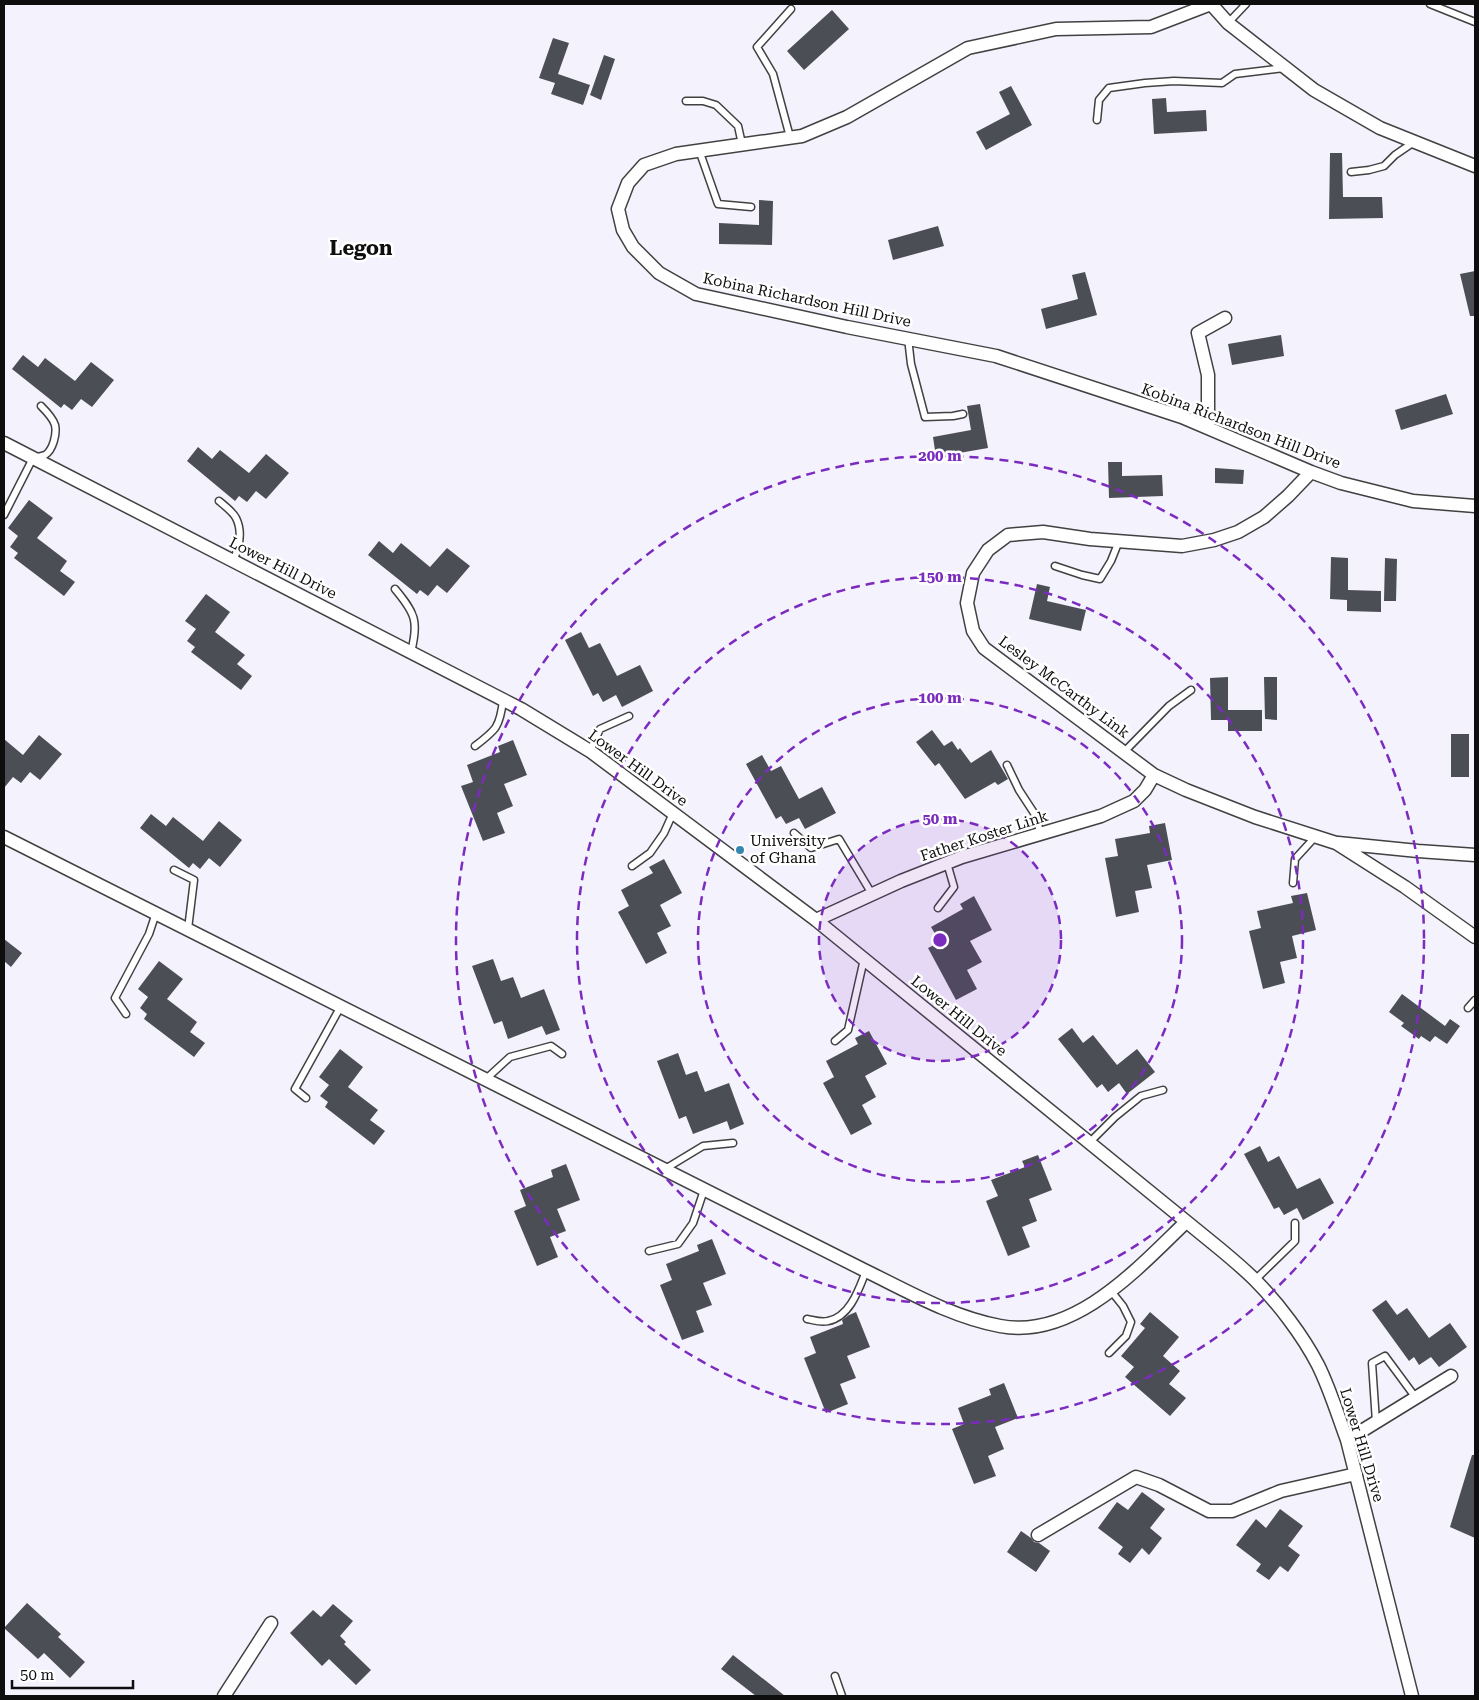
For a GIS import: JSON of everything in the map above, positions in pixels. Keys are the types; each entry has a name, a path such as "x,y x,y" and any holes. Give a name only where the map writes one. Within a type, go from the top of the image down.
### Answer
{"street":[{"path":"1211,4 1228,23 1314,90 1380,128 1475,166"},
{"name":"Kobina Richardson Hill Drive","path":"1211,4 1152,27 1056,29 968,48 848,118 802,136 676,154 644,165 628,183 618,209 623,230 633,247 659,273 696,294 996,356 1182,417 1341,483 1413,501 1475,506"},
{"path":"1208,428 1208,375 1198,333 1225,318"},
{"name":"Lower Hill Drive","path":"4,443 521,709 590,751 816,920 1220,1249 1255,1280 1298,1333 1318,1366 1347,1440 1412,1696"},
{"name":"Lesley McCarthy Link","path":"1311,472 1264,517 1238,532 1214,540 1182,546 1090,540 1043,532 1008,535 988,550 973,573 967,603 973,630 984,648 1154,775 1246,814 1336,843 1405,887 1475,937"},
{"name":"Father Koster Link","path":"816,920 947,863 1101,816 1134,800 1145,790 1154,775"},
{"path":"4,836 866,1271 941,1307 1002,1327 1026,1327 1052,1323 1077,1313 1126,1279 1186,1222"},
{"path":"1336,843 1418,852 1475,855"},
{"path":"1347,1440 1451,1376"},
{"path":"1038,1535 1136,1478 1159,1485 1209,1511 1232,1511 1281,1491 1356,1474"},
{"path":"224,1696 271,1623"}],"lane":[{"path":"1228,23 1246,4"},
{"path":"1430,4 1475,22"},
{"path":"790,137 773,74 757,47 791,9"},
{"path":"1097,120 1098,100 1109,88 1174,81 1222,83 1235,74 1284,68"},
{"path":"686,101 703,101 716,105 738,126 742,144"},
{"path":"1351,172 1384,166 1395,155 1414,142"},
{"path":"699,150 718,204 752,208"},
{"path":"908,338 912,364 925,417 963,414"},
{"path":"4,515 33,458 46,454 54,439 55,427 53,420 41,406"},
{"path":"219,501 236,518 240,544 233,561"},
{"path":"1055,566 1100,579 1111,561 1119,541"},
{"path":"395,589 415,618 414,640 411,652"},
{"path":"1124,752 1169,706 1191,690"},
{"path":"475,746 491,734 501,719 503,700"},
{"path":"590,751 600,728 629,716"},
{"path":"1007,765 1019,790 1034,813 1040,834"},
{"path":"632,866 650,853 664,833 673,813"},
{"path":"794,834 811,848 839,839 872,894"},
{"path":"1293,883 1296,859 1316,836"},
{"path":"938,908 954,887 947,863"},
{"path":"174,870 194,880 188,929"},
{"path":"126,1014 115,998 149,934 156,913"},
{"path":"835,1041 848,1030 864,959"},
{"path":"1468,1008 1475,1000"},
{"path":"306,1098 295,1089 341,1006"},
{"path":"486,1079 510,1058 551,1046 562,1054"},
{"path":"1089,1143 1115,1117 1142,1096 1163,1090"},
{"path":"664,1170 703,1146 733,1143"},
{"path":"649,1251 678,1244 693,1223 704,1190"},
{"path":"1255,1280 1295,1241 1295,1223"},
{"path":"807,1319 828,1321 847,1309 866,1271"},
{"path":"1109,1353 1126,1336 1131,1322 1123,1306 1111,1291"},
{"path":"1376,1422 1372,1363 1385,1356 1416,1398"},
{"path":"835,1676 842,1696"}],"building":[{"path":"832,10 849,29 804,70 787,51"},
{"path":"553,38 569,43 558,74 590,85 583,105 551,94 555,83 539,78"},
{"path":"604,55 615,59 601,100 590,95"},
{"path":"1011,86 1032,125 986,150 976,132 1010,114 999,92"},
{"path":"1166,98 1167,112 1206,110 1207,131 1154,134 1152,99"},
{"path":"1330,153 1342,153 1343,197 1382,197 1383,218 1329,219"},
{"path":"759,200 773,201 772,245 719,244 719,223 759,225"},
{"path":"938,226 944,246 893,260 888,240"},
{"path":"1475,271 1475,316 1470,316 1460,274"},
{"path":"1085,272 1097,315 1046,329 1041,309 1078,299 1072,275"},
{"path":"1281,335 1284,356 1232,365 1228,344"},
{"path":"23,355 38,367 45,358 75,381 91,362 114,380 92,407 81,399 72,410 64,404 61,408 12,369"},
{"path":"1446,394 1453,414 1401,430 1395,410"},
{"path":"980,404 988,448 936,457 933,437 971,430 967,406"},
{"path":"198,447 212,459 220,450 249,473 266,454 289,473 266,499 256,491 247,502 239,496 235,501 187,461"},
{"path":"1108,462 1122,462 1122,476 1162,475 1163,496 1109,498"},
{"path":"1215,468 1244,470 1243,484 1215,483"},
{"path":"29,500 53,518 37,538 67,561 60,571 75,582 64,596 14,558 18,553 10,547 18,536 8,528"},
{"path":"379,541 393,553 401,543 430,567 447,548 470,566 447,593 437,585 428,596 420,590 417,594 368,555"},
{"path":"1331,557 1348,558 1348,590 1381,591 1381,612 1347,611 1347,600 1330,599"},
{"path":"1385,558 1397,559 1396,601 1384,601"},
{"path":"1037,584 1050,587 1047,601 1086,610 1081,631 1029,619"},
{"path":"206,594 230,612 215,632 245,655 237,664 252,676 241,690 191,652 195,647 187,641 196,629 185,621"},
{"path":"581,632 589,648 600,643 617,676 640,665 653,691 622,707 616,695 603,702 598,693 593,696 565,640"},
{"path":"1228,677 1228,710 1262,710 1262,731 1228,731 1228,720 1211,720 1210,678"},
{"path":"1264,677 1277,677 1277,720 1265,719"},
{"path":"932,730 944,746 952,741 971,763 991,750 1008,779 998,785 995,782 965,799 939,763 935,766 916,742"},
{"path":"1451,734 1469,734 1469,777 1451,777"},
{"path":"39,735 62,754 40,780 30,772 21,783 13,777 4,788 4,739 23,755"},
{"path":"513,740 527,775 504,784 513,806 497,813 505,833 483,841 461,786 473,782 467,765 500,752 498,746"},
{"path":"762,755 771,771 781,766 799,799 822,787 836,813 805,829 799,818 786,824 781,816 776,819 746,764"},
{"path":"151,814 166,826 173,817 203,841 219,821 242,840 220,867 209,858 200,869 193,863 189,868 140,828"},
{"path":"1165,823 1172,860 1147,865 1152,888 1135,891 1139,912 1116,917 1105,858 1118,856 1115,839 1150,833 1149,826"},
{"path":"664,859 682,893 660,905 671,926 657,933 667,953 646,964 618,912 629,906 621,890 653,873 649,867"},
{"path":"1307,893 1316,930 1292,936 1297,958 1280,962 1285,983 1263,989 1249,931 1261,928 1257,911 1293,903 1291,896"},
{"path":"974,896 992,930 970,941 982,962 967,970 977,989 956,1000 928,948 940,942 931,927 963,909 960,904"},
{"path":"4,939 22,953 11,967 4,961"},
{"path":"493,959 501,981 513,977 521,998 544,989 560,1030 546,1035 542,1026 508,1039 502,1021 494,1024 472,966"},
{"path":"159,961 183,979 167,999 197,1022 190,1032 205,1043 194,1057 144,1019 147,1014 140,1008 148,997 138,989"},
{"path":"1402,994 1445,1026 1450,1019 1460,1026 1447,1044 1435,1036 1430,1042 1421,1036 1419,1039 1401,1026 1404,1023 1389,1012"},
{"path":"1072,1028 1083,1043 1093,1035 1117,1065 1137,1049 1155,1072 1127,1094 1119,1083 1108,1092 1102,1084 1097,1088 1058,1039"},
{"path":"869,1031 887,1064 865,1076 876,1097 862,1105 872,1124 851,1135 823,1083 834,1077 826,1061 858,1044 855,1038"},
{"path":"340,1049 363,1067 348,1087 378,1110 370,1120 385,1131 374,1145 325,1107 328,1102 320,1096 329,1085 319,1077"},
{"path":"678,1053 686,1075 697,1071 705,1092 729,1083 744,1124 730,1130 727,1121 693,1134 686,1116 679,1119 657,1061"},
{"path":"1260,1146 1268,1162 1279,1156 1297,1189 1320,1178 1334,1203 1303,1220 1297,1208 1284,1215 1279,1207 1274,1209 1244,1154"},
{"path":"1038,1155 1052,1190 1029,1199 1037,1221 1022,1227 1030,1247 1008,1256 986,1201 998,1196 991,1180 1025,1167 1022,1161"},
{"path":"566,1164 580,1200 557,1209 566,1231 550,1237 558,1257 537,1266 514,1211 526,1206 520,1190 553,1177 551,1170"},
{"path":"712,1239 726,1274 703,1283 712,1305 696,1311 704,1332 682,1340 660,1285 672,1280 666,1264 699,1251 697,1245"},
{"path":"1386,1300 1397,1315 1407,1308 1429,1338 1450,1323 1467,1347 1439,1367 1431,1357 1419,1365 1414,1357 1409,1361 1372,1310"},
{"path":"856,1312 870,1347 847,1356 856,1378 840,1384 848,1404 826,1413 804,1358 816,1353 810,1337 843,1324 842,1320"},
{"path":"1150,1312 1179,1337 1163,1356 1180,1371 1169,1384 1186,1398 1170,1416 1125,1377 1134,1367 1121,1356 1145,1328 1140,1324"},
{"path":"1004,1383 1018,1418 995,1427 1004,1449 988,1456 996,1476 974,1484 952,1429 964,1424 958,1408 991,1395 989,1389"},
{"path":"1472,1455 1475,1455 1475,1538 1450,1527"},
{"path":"1142,1492 1165,1509 1150,1528 1162,1538 1149,1555 1142,1548 1130,1563 1118,1554 1123,1547 1098,1528 1117,1502 1128,1510"},
{"path":"1280,1509 1303,1526 1288,1546 1300,1555 1288,1572 1280,1566 1269,1580 1256,1571 1261,1564 1236,1545 1256,1519 1266,1528"},
{"path":"1021,1531 1034,1542 1039,1543 1050,1551 1036,1572 1007,1552"},
{"path":"27,1603 61,1634 58,1637 85,1662 70,1678 44,1653 38,1659 4,1628"},
{"path":"333,1604 353,1621 340,1636 346,1642 344,1644 371,1670 356,1685 329,1659 322,1666 290,1633 313,1610 321,1617"},
{"path":"733,1655 785,1696 756,1696 721,1669"}],"place":[{"name":"University of Ghana","path":"740,850"}],"district":[{"name":"Legon","path":"361,248"}]}
